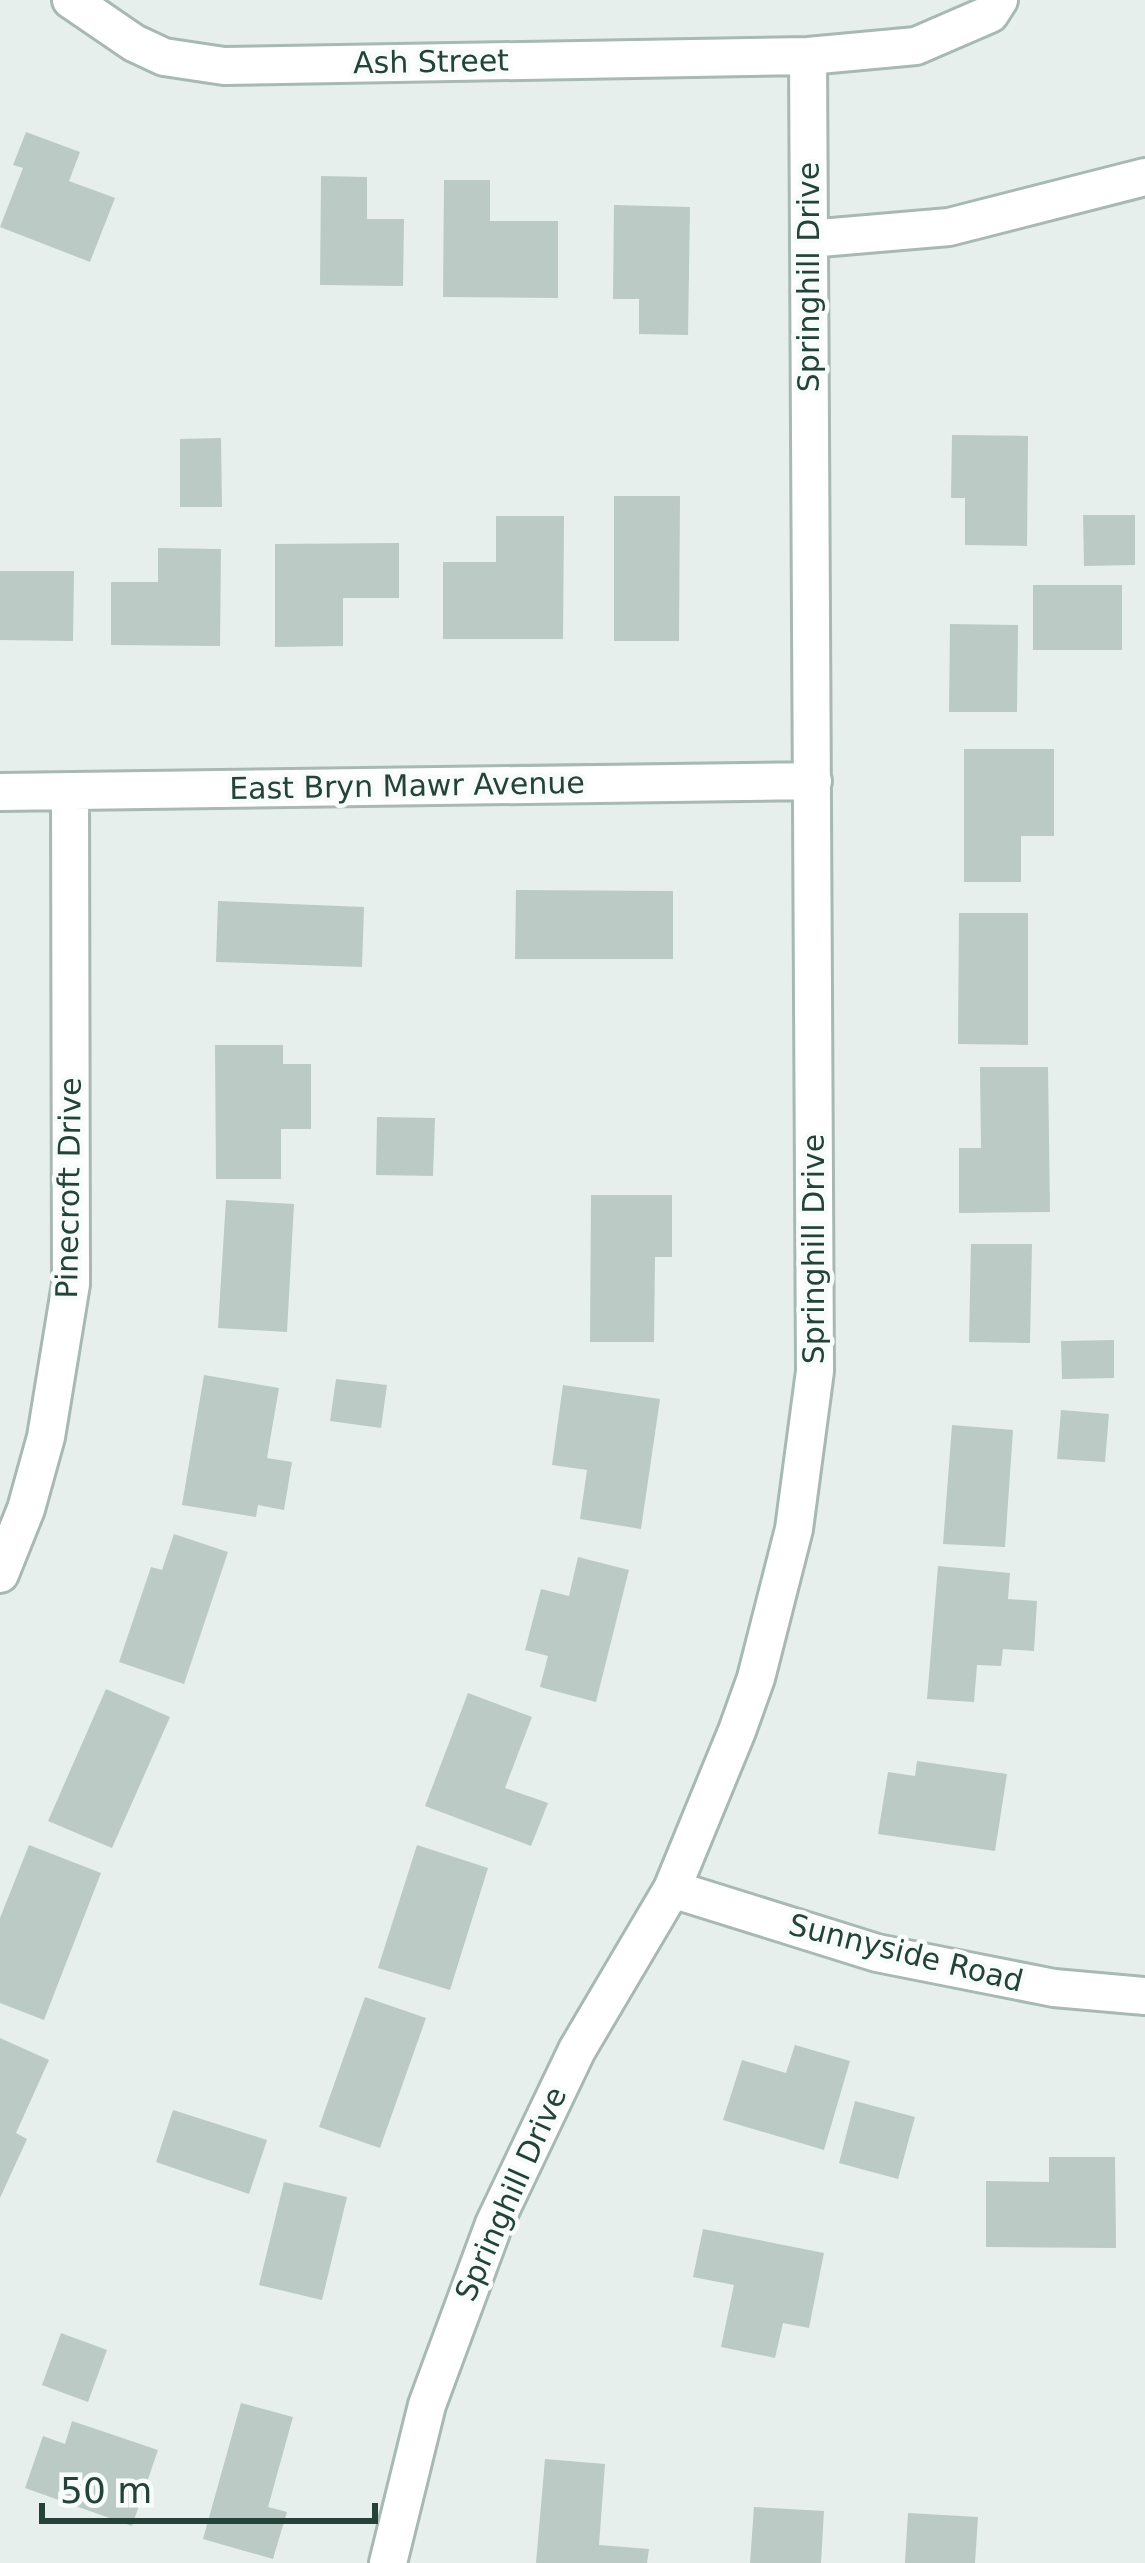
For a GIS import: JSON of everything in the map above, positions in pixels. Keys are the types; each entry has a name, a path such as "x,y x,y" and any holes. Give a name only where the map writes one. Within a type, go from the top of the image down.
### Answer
{"street":[{"name":"Ash Street","path":"71,0 134,43 164,57 224,66 808,56"},
{"path":"808,56 916,46 990,14 998,0"},
{"name":"Springhill Drive","path":"388,2563 427,2404 494,2224 577,2050 672,1889 756,1678 794,1529 815,1371 808,56"},
{"path":"809,239 950,227 1145,177"},
{"name":"East Bryn Mawr Avenue","path":"0,792 813,781"},
{"name":"Pinecroft Drive","path":"0,1574 26,1509 46,1437 70,1284 70,791"},
{"name":"Sunnyside Road","path":"672,1889 877,1953 1054,1988 1145,1996"}],"building":[{"path":"26,132 80,152 69,181 115,198 90,262 0,227 23,168 13,165"},
{"path":"321,176 367,177 367,219 404,219 403,286 320,285"},
{"path":"444,180 490,180 490,221 558,221 558,298 443,297"},
{"path":"614,205 690,207 688,335 639,334 639,299 613,299"},
{"path":"952,435 1028,436 1027,546 965,545 965,498 951,498"},
{"path":"221,438 222,507 180,507 180,439"},
{"path":"614,496 680,496 679,641 614,641"},
{"path":"1083,515 1135,515 1135,565 1084,566"},
{"path":"496,516 564,516 563,639 443,639 443,562 496,562"},
{"path":"399,543 399,598 343,598 343,646 275,647 275,544"},
{"path":"158,548 221,549 220,646 111,645 111,582 158,582"},
{"path":"0,571 74,571 73,641 0,640"},
{"path":"1033,585 1122,585 1122,650 1033,650"},
{"path":"950,624 1018,625 1017,712 949,712"},
{"path":"964,749 1054,749 1054,836 1021,836 1021,882 964,882"},
{"path":"516,890 673,891 673,959 515,959"},
{"path":"218,901 364,907 362,967 216,962"},
{"path":"959,913 1028,913 1028,1045 958,1044"},
{"path":"215,1045 283,1045 283,1064 311,1064 311,1129 281,1129 281,1179 216,1179"},
{"path":"980,1067 1048,1067 1050,1212 959,1213 959,1148 981,1148"},
{"path":"377,1117 435,1118 433,1176 376,1175"},
{"path":"591,1195 672,1195 672,1257 655,1257 654,1342 590,1342"},
{"path":"226,1200 294,1204 287,1332 218,1328"},
{"path":"971,1244 1032,1244 1030,1343 969,1342"},
{"path":"1114,1340 1114,1378 1062,1379 1061,1341"},
{"path":"204,1375 279,1388 267,1458 292,1462 284,1510 258,1505 256,1517 182,1505"},
{"path":"336,1379 387,1385 381,1428 330,1421"},
{"path":"563,1385 660,1399 641,1529 580,1519 587,1470 552,1465"},
{"path":"1061,1410 1109,1414 1105,1462 1057,1459"},
{"path":"952,1425 1013,1430 1005,1547 943,1544"},
{"path":"174,1534 228,1552 184,1684 119,1662 151,1567 162,1570"},
{"path":"578,1557 629,1570 596,1702 540,1687 548,1656 525,1650 541,1589 569,1596"},
{"path":"938,1566 1010,1573 1008,1599 1037,1601 1034,1651 1003,1649 1001,1666 977,1665 974,1702 927,1699"},
{"path":"106,1689 170,1717 112,1848 48,1821"},
{"path":"468,1693 532,1717 505,1788 548,1803 531,1846 425,1806"},
{"path":"917,1761 1007,1774 995,1851 878,1834 888,1772 915,1776"},
{"path":"29,1845 101,1873 44,2020 0,2003 0,1918"},
{"path":"417,1845 488,1868 450,1990 378,1968"},
{"path":"365,1997 426,2018 380,2148 319,2127"},
{"path":"0,2038 49,2060 16,2133 27,2139 0,2198"},
{"path":"795,2045 850,2061 824,2150 723,2120 742,2060 786,2073"},
{"path":"855,2101 915,2117 898,2179 839,2163"},
{"path":"173,2110 267,2140 249,2194 156,2162"},
{"path":"1049,2157 1115,2157 1116,2248 986,2247 986,2181 1049,2182"},
{"path":"284,2182 347,2197 322,2300 259,2285"},
{"path":"703,2229 824,2253 809,2328 783,2323 775,2358 721,2347 734,2285 693,2277"},
{"path":"61,2333 107,2350 88,2402 42,2385"},
{"path":"241,2403 293,2417 268,2507 287,2512 273,2559 203,2539"},
{"path":"72,2421 158,2450 132,2526 25,2488 43,2436 65,2444"},
{"path":"545,2459 605,2464 599,2545 649,2549 647,2563 536,2563"},
{"path":"754,2507 824,2511 821,2563 750,2563"},
{"path":"908,2513 978,2517 975,2563 905,2563"}]}
